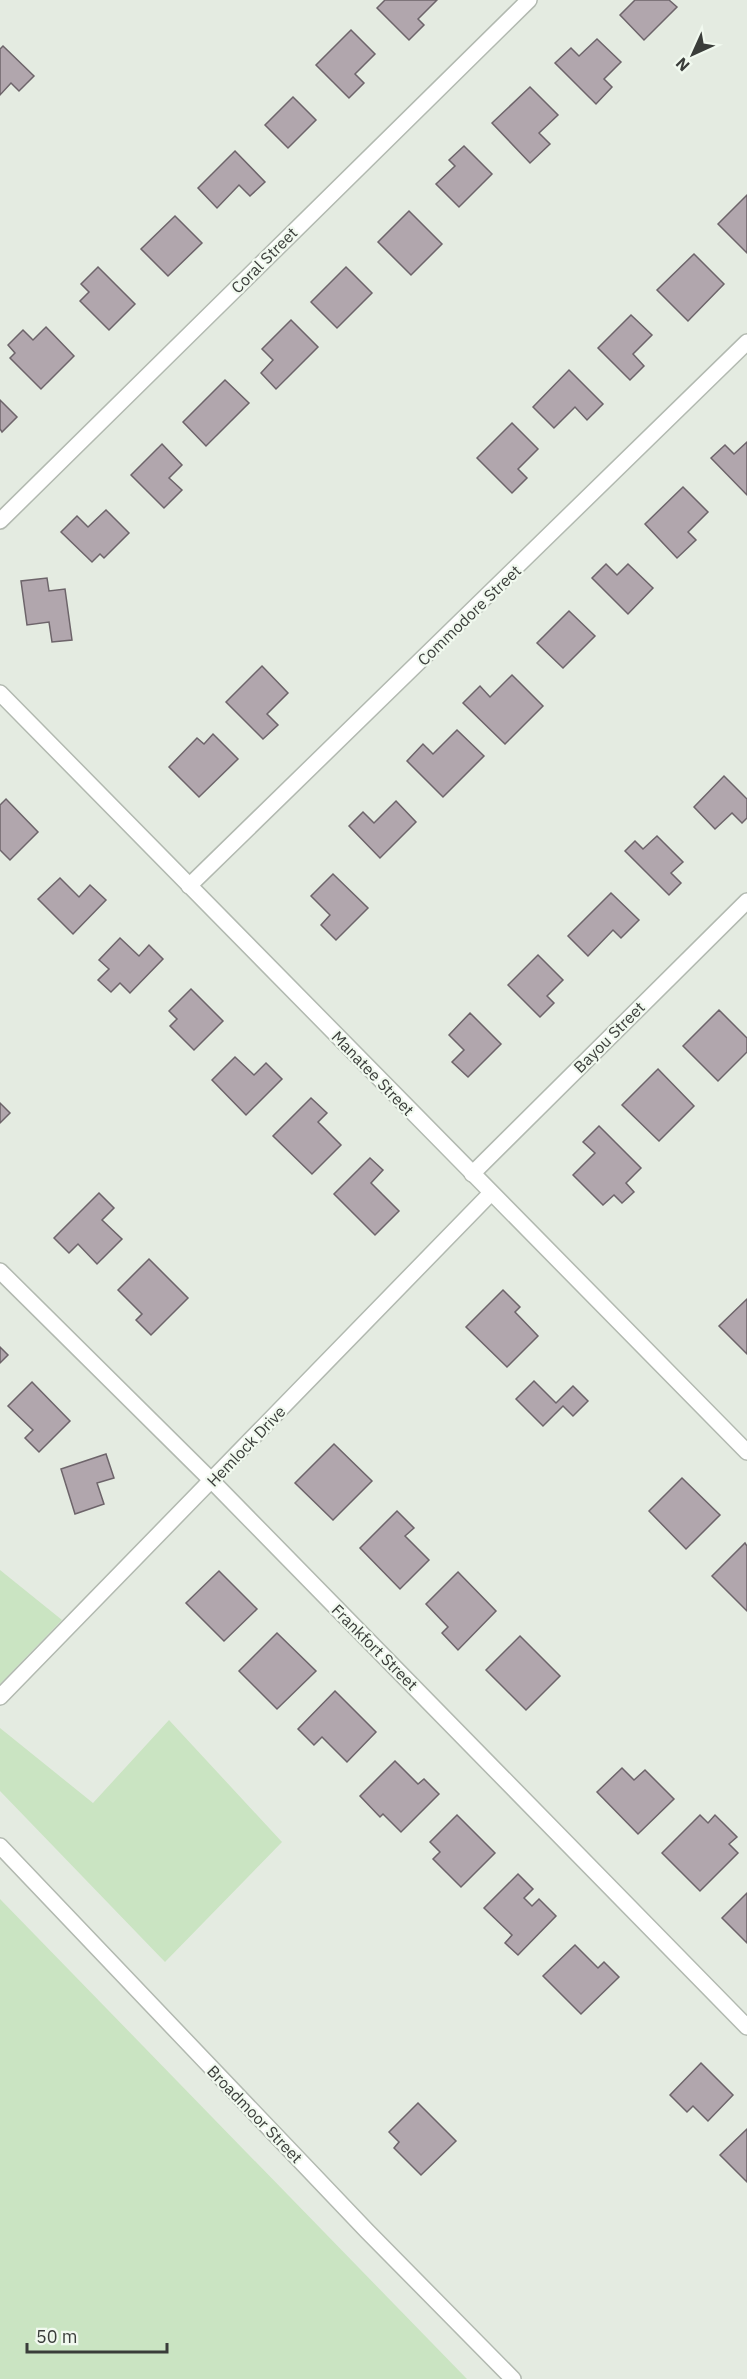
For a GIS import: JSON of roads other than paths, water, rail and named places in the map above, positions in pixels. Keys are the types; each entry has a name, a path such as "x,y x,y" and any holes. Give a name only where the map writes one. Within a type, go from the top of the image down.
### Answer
{"street":[{"name":"Coral Street","path":"0,520 529,0"},
{"name":"Commodore Street","path":"189,886 354,728 747,342"},
{"name":"Manatee Street","path":"0,693 747,1452"},
{"name":"Bayou Street","path":"472,1174 747,901"},
{"name":"Hemlock Drive","path":"0,1697 491,1193"},
{"name":"Frankfort Street","path":"0,1271 212,1481 747,2027"},
{"name":"Broadmoor Street","path":"0,1846 366,2231 513,2379"}]}
